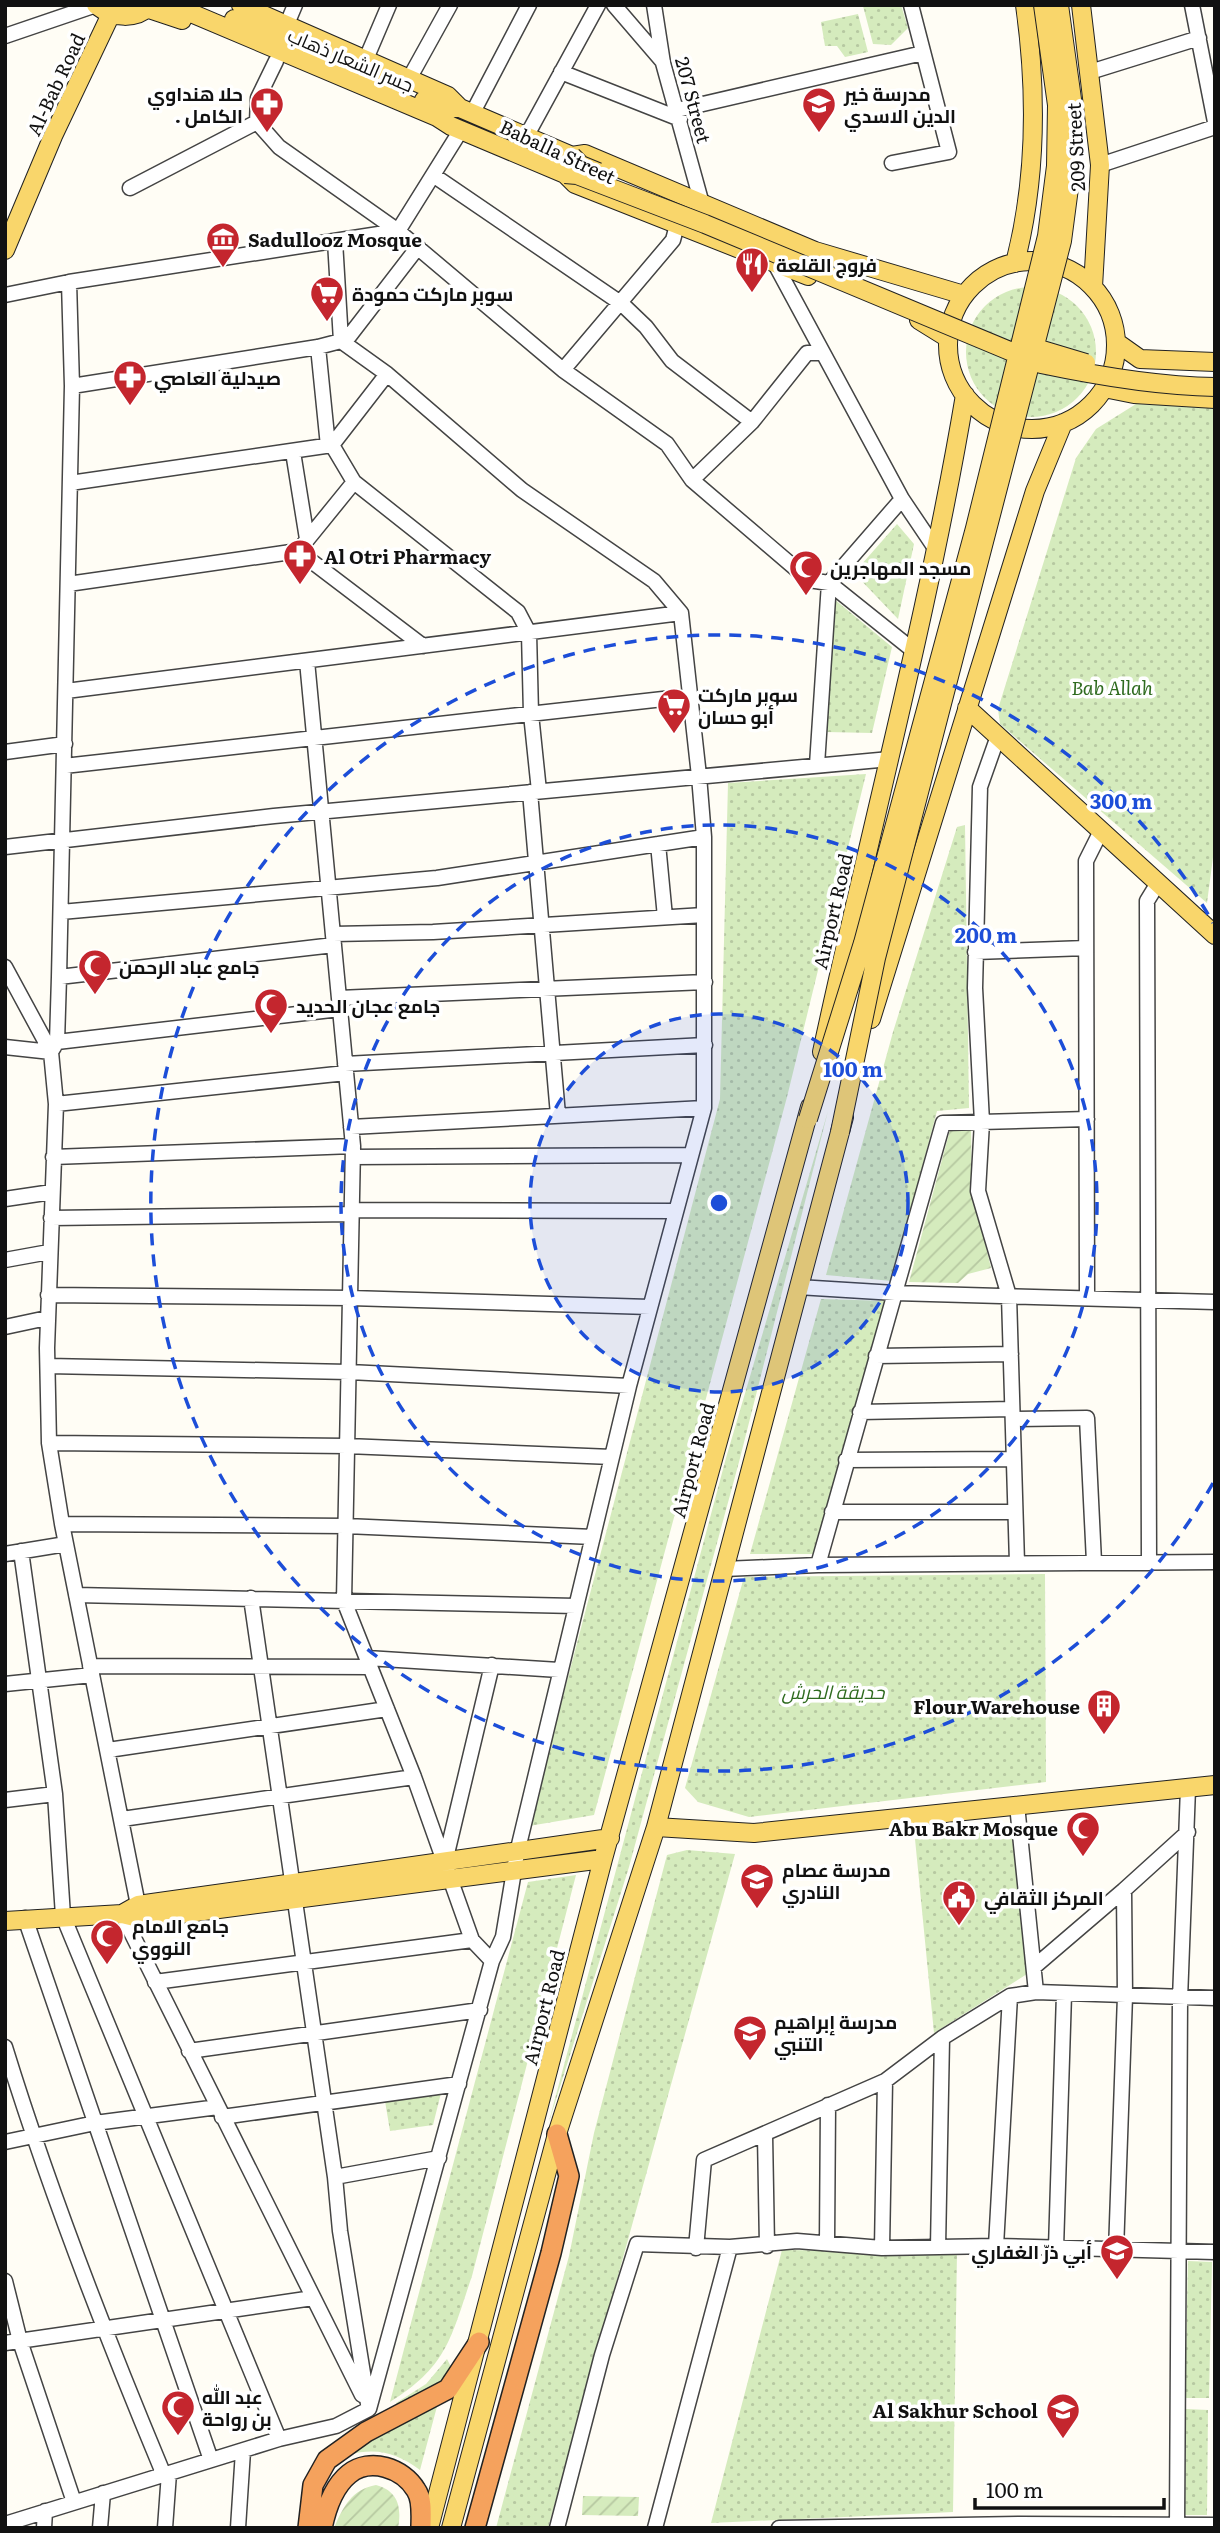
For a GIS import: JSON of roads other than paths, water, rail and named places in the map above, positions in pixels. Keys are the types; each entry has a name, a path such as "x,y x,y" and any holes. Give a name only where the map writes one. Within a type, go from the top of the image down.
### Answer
{"highway":[{"path":"475,2528 551,2253 569,2176 557,2134"},
{"path":"307,2528 313,2485 327,2460 366,2432 448,2389 479,2342"},
{"path":"323,2528 335,2491 349,2474 367,2465 388,2468 405,2476 418,2491 421,2528"}],"main road":[{"name":"جسر الشعار ذهاب","path":"172,5 454,117"},
{"path":"203,5 454,117"},
{"name":"Baballa Street","path":"241,5 448,96 454,117 565,174 575,184 911,316 948,338"},
{"name":"209 Street","path":"1015,262 1028,191 1035,117 1025,5"},
{"path":"808,1119 867,929 982,502 1047,236 1056,166 1057,105 1043,5"},
{"path":"840,1132 876,958 1062,241 1069,188 1072,99 1059,5"},
{"name":"209 Street","path":"1081,5 1100,165 1093,287"},
{"path":"101,8 131,16 150,7"},
{"name":"Baballa Street","path":"150,7 430,125 454,117 526,137 572,156 585,154 815,251 964,295"},
{"name":"Al-Bab Road","path":"5,250 58,124 101,8"},
{"path":"572,156 582,165 685,209 1002,337 1096,366 1178,376 1215,376"},
{"path":"565,174 577,175 705,224 1041,364 1094,375 1215,387"},
{"path":"1043,261 1070,270 1093,287 1105,303 1116,342 1113,366 1104,388 1086,409 1063,423 1038,428 1012,427 994,420 965,395 950,365 948,338 956,309 978,280 995,269 1015,262 1043,261"},
{"path":"1116,342 1140,359 1215,362"},
{"path":"1184,398 1186,362"},
{"path":"1104,388 1215,399"},
{"name":"Airport Road","path":"429,2528 603,1859 808,1119 951,481 965,395"},
{"path":"452,2528 557,2134 656,1827 888,958 1041,472 1063,423"},
{"path":"967,708 1215,935"},
{"path":"656,1827 754,1833 1215,1785"},
{"path":"5,1921 130,1909 143,1919 293,1891 516,1861 610,1838"},
{"path":"516,1861 603,1859"}],"street":[{"path":"287,24 295,5"},
{"path":"366,59 389,5"},
{"path":"409,79 450,5"},
{"path":"5,295 69,282 398,231 433,175 454,117 529,5"},
{"path":"526,137 598,5"},
{"path":"614,5 663,62"},
{"path":"892,163 949,152 911,5"},
{"path":"1100,165 1215,124 1192,5"},
{"name":"207 Street","path":"655,6 663,62 702,204"},
{"path":"5,36 101,8"},
{"path":"1090,72 1199,38"},
{"path":"561,72 678,114 923,53"},
{"path":"276,61 258,98 257,122 279,147 398,231 563,370 667,444 692,480 809,580 830,583 914,651"},
{"path":"130,188 257,122"},
{"path":"433,175 622,304 646,327 672,361 752,422"},
{"path":"563,370 622,304 673,240 677,225"},
{"path":"5,2524 279,2439 336,2426 369,2409 492,1961 503,1937 516,1861 559,1670 629,1386 704,1108 704,837 681,613 654,581 522,490 387,374 343,342 335,241"},
{"path":"72,386 343,342 418,247"},
{"path":"774,262 902,499 935,548"},
{"path":"69,282 72,386 63,840 54,1047 56,1104 47,1318 49,1443 62,1524 122,1819 130,1909 155,1982 369,2409"},
{"path":"318,348 330,446 354,482 518,612 529,633 537,862 550,988 558,1115"},
{"path":"692,480 752,422 807,354 823,353"},
{"path":"70,483 330,446 387,374"},
{"path":"293,452 302,545 423,646"},
{"path":"68,584 302,545 354,482"},
{"path":"817,765 830,583 902,499"},
{"path":"66,691 681,613"},
{"path":"307,660 353,1152 344,1601 414,1777 472,1940 492,1961"},
{"path":"64,766 690,696"},
{"path":"998,736 981,786 975,952 982,1122 978,1191 1009,1296 1017,1563"},
{"path":"5,752 65,744"},
{"path":"5,846 322,812 890,759"},
{"path":"1087,1298 1086,861 1101,831"},
{"path":"61,912 437,878 704,837"},
{"path":"658,844 665,917"},
{"path":"1149,1563 1147,901 1158,883"},
{"path":"59,977 334,940 704,915"},
{"path":"975,952 1086,948"},
{"path":"5,967 54,1047"},
{"path":"5,1047 54,1047 340,1004 550,988 705,982"},
{"path":"56,1104 346,1068 705,1045"},
{"path":"351,1127 704,1108"},
{"path":"818,1565 943,1123 1087,1119"},
{"path":"54,1157 353,1152 690,1155"},
{"path":"5,1199 52,1192"},
{"path":"51,1218 352,1212 675,1211"},
{"path":"5,1260 49,1252"},
{"path":"798,1287 895,1293 1215,1302"},
{"path":"48,1295 350,1298 650,1307"},
{"path":"5,1327 47,1318"},
{"path":"876,1356 1011,1354"},
{"path":"48,1366 349,1372 629,1386"},
{"path":"860,1412 1087,1418 1094,1562"},
{"path":"49,1443 347,1446 612,1457"},
{"path":"846,1460 1014,1459"},
{"path":"832,1512 1015,1512"},
{"path":"62,1524 346,1526 593,1537"},
{"path":"5,1554 66,1544"},
{"path":"21,1551 55,1794 63,1916 279,2439"},
{"path":"724,1569 818,1565 1215,1562"},
{"path":"76,1595 576,1606"},
{"path":"251,1598 335,2177 340,2231 369,2409"},
{"path":"5,1684 91,1671 368,1662 492,1665 559,1670"},
{"path":"448,1870 492,1665"},
{"path":"108,1750 387,1709"},
{"path":"122,1819 414,1777"},
{"path":"1177,2528 1180,1999 1188,1788"},
{"path":"5,1800 55,1794"},
{"path":"1017,1805 1036,1992"},
{"path":"1034,1967 1124,1891 1188,1832"},
{"path":"1115,2251 1125,1996 1124,1891"},
{"path":"25,1918 211,2460"},
{"path":"155,1982 472,1940"},
{"path":"696,2248 704,2160 885,2081 942,2038 1010,1996 1036,1992 1180,1999 1215,1998"},
{"path":"1056,2248 1064,1994"},
{"path":"996,2246 1010,1996"},
{"path":"190,2051 480,2010"},
{"path":"938,2246 942,2038"},
{"path":"5,2047 33,2138 104,2331 165,2474 165,2528"},
{"path":"882,2248 885,2081"},
{"path":"5,2142 96,2123 324,2103 459,2084"},
{"path":"827,2242 828,2105"},
{"path":"765,2135 767,2246"},
{"path":"335,2177 439,2158"},
{"path":"557,2528 602,2356 638,2244 696,2248 767,2246 797,2241 882,2248 996,2246 1215,2252"},
{"path":"654,2528 730,2247"},
{"path":"5,2281 13,2342 74,2502"},
{"path":"13,2342 104,2331 225,2309 313,2298"},
{"path":"238,2528 243,2451"},
{"path":"100,2528 103,2493"},
{"path":"44,2528 45,2511"},
{"path":"779,2528 1020,2524 1177,2528 1215,2525"}],"place":[{"name":"حلا هنداوي . الكامل","path":"267,134"},
{"name":"مدرسة خير الدين الاسدي","path":"819,134"},
{"name":"Sadullooz Mosque","path":"223,269"},
{"name":"فروج القلعة","path":"752,294"},
{"name":"سوبر ماركت حمودة","path":"327,323"},
{"name":"صيدلية العاصي","path":"130,407"},
{"name":"Al Otri Pharmacy","path":"300,586"},
{"name":"مسجد المهاجرين","path":"806,597"},
{"name":"سوبر ماركت أبو حسان","path":"674,735"},
{"name":"جامع عباد الرحمن","path":"95,996"},
{"name":"جامع عجان الحديد","path":"271,1035"},
{"name":"Flour Warehouse","path":"1104,1736"},
{"name":"Abu Bakr Mosque","path":"1083,1858"},
{"name":"مدرسة عصام النادري","path":"757,1910"},
{"name":"المركز الثقافي","path":"959,1927"},
{"name":"جامع الامام النووي","path":"107,1966"},
{"name":"مدرسة إبراهيم التنبي","path":"750,2062"},
{"name":"أبي ذرّ الغفاري","path":"1117,2281"},
{"name":"عبد الله بن رواحة","path":"178,2437"},
{"name":"Al Sakhur School","path":"1063,2440"}],"park label":[{"name":"Bab Allah","path":"1112,687"},
{"name":"حديقة الحرش","path":"833,1691"}]}
